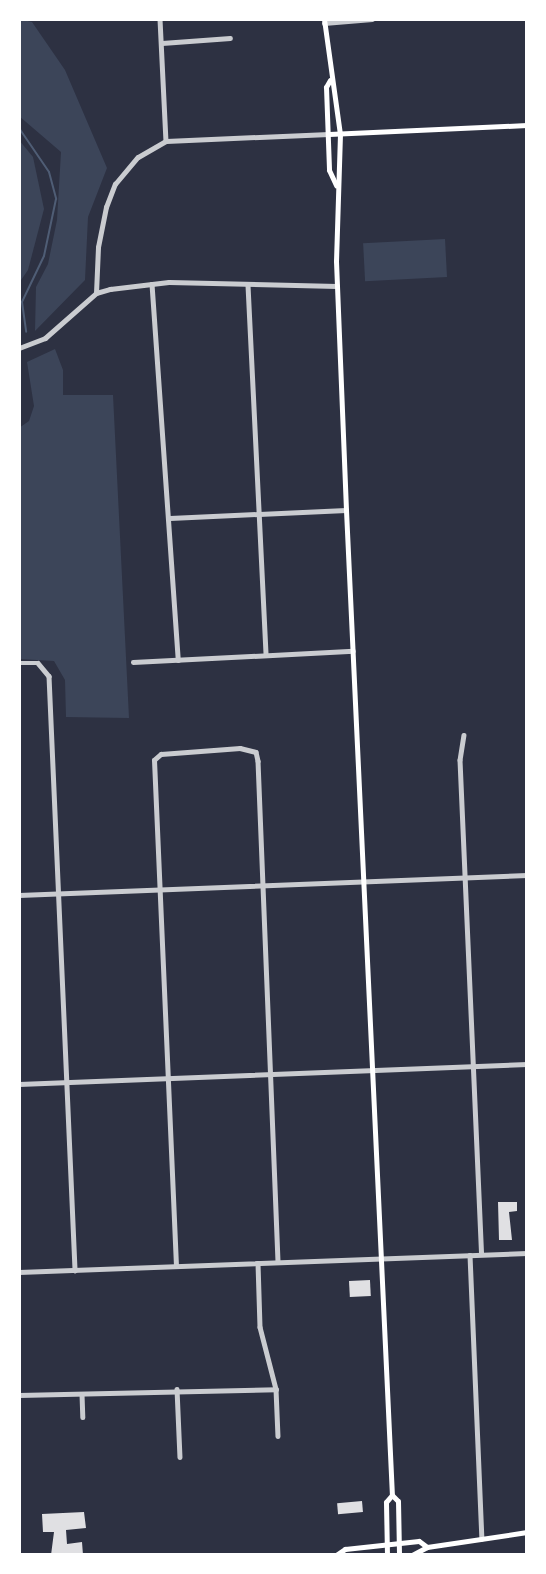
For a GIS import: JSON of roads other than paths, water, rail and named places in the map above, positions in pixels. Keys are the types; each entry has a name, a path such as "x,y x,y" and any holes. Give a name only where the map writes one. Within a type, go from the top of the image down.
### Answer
{"main road":[{"path":"324,21 330,80 326,88 329,170 336,185"},
{"path":"330,80 335,86 340,134 336,185 337,286 346,510 392,1495 398,1502 399,1555"},
{"path":"329,134 527,125"},
{"path":"387,1555 386,1502 392,1495"},
{"path":"412,1555 428,1547 527,1532"},
{"path":"336,1555 419,1541 428,1547"}],"street":[{"path":"160,19 166,141"},
{"path":"324,21 372,19"},
{"path":"162,43 230,38"},
{"path":"96,293 98,247 114,184 138,157 166,141 329,134"},
{"path":"152,284 178,660"},
{"path":"19,348 45,338 96,293 152,284 337,286"},
{"path":"248,285 267,655"},
{"path":"170,518 346,510"},
{"path":"132,663 353,651"},
{"path":"19,663 45,667 50,676 75,1270"},
{"path":"464,735 460,760 482,1254"},
{"path":"176,1266 154,760 162,754 240,748 257,751 278,1262"},
{"path":"19,895 527,875"},
{"path":"19,1084 527,1064"},
{"path":"19,1272 527,1253"},
{"path":"470,1255 482,1539"},
{"path":"258,1263 260,1328 276,1389 278,1436"},
{"path":"19,1395 177,1389 276,1389"},
{"path":"177,1389 180,1457"},
{"path":"82,1394 83,1418"}],"waterway":[{"path":"19,128 49,172 56,199 44,256 22,302 26,332"}]}
